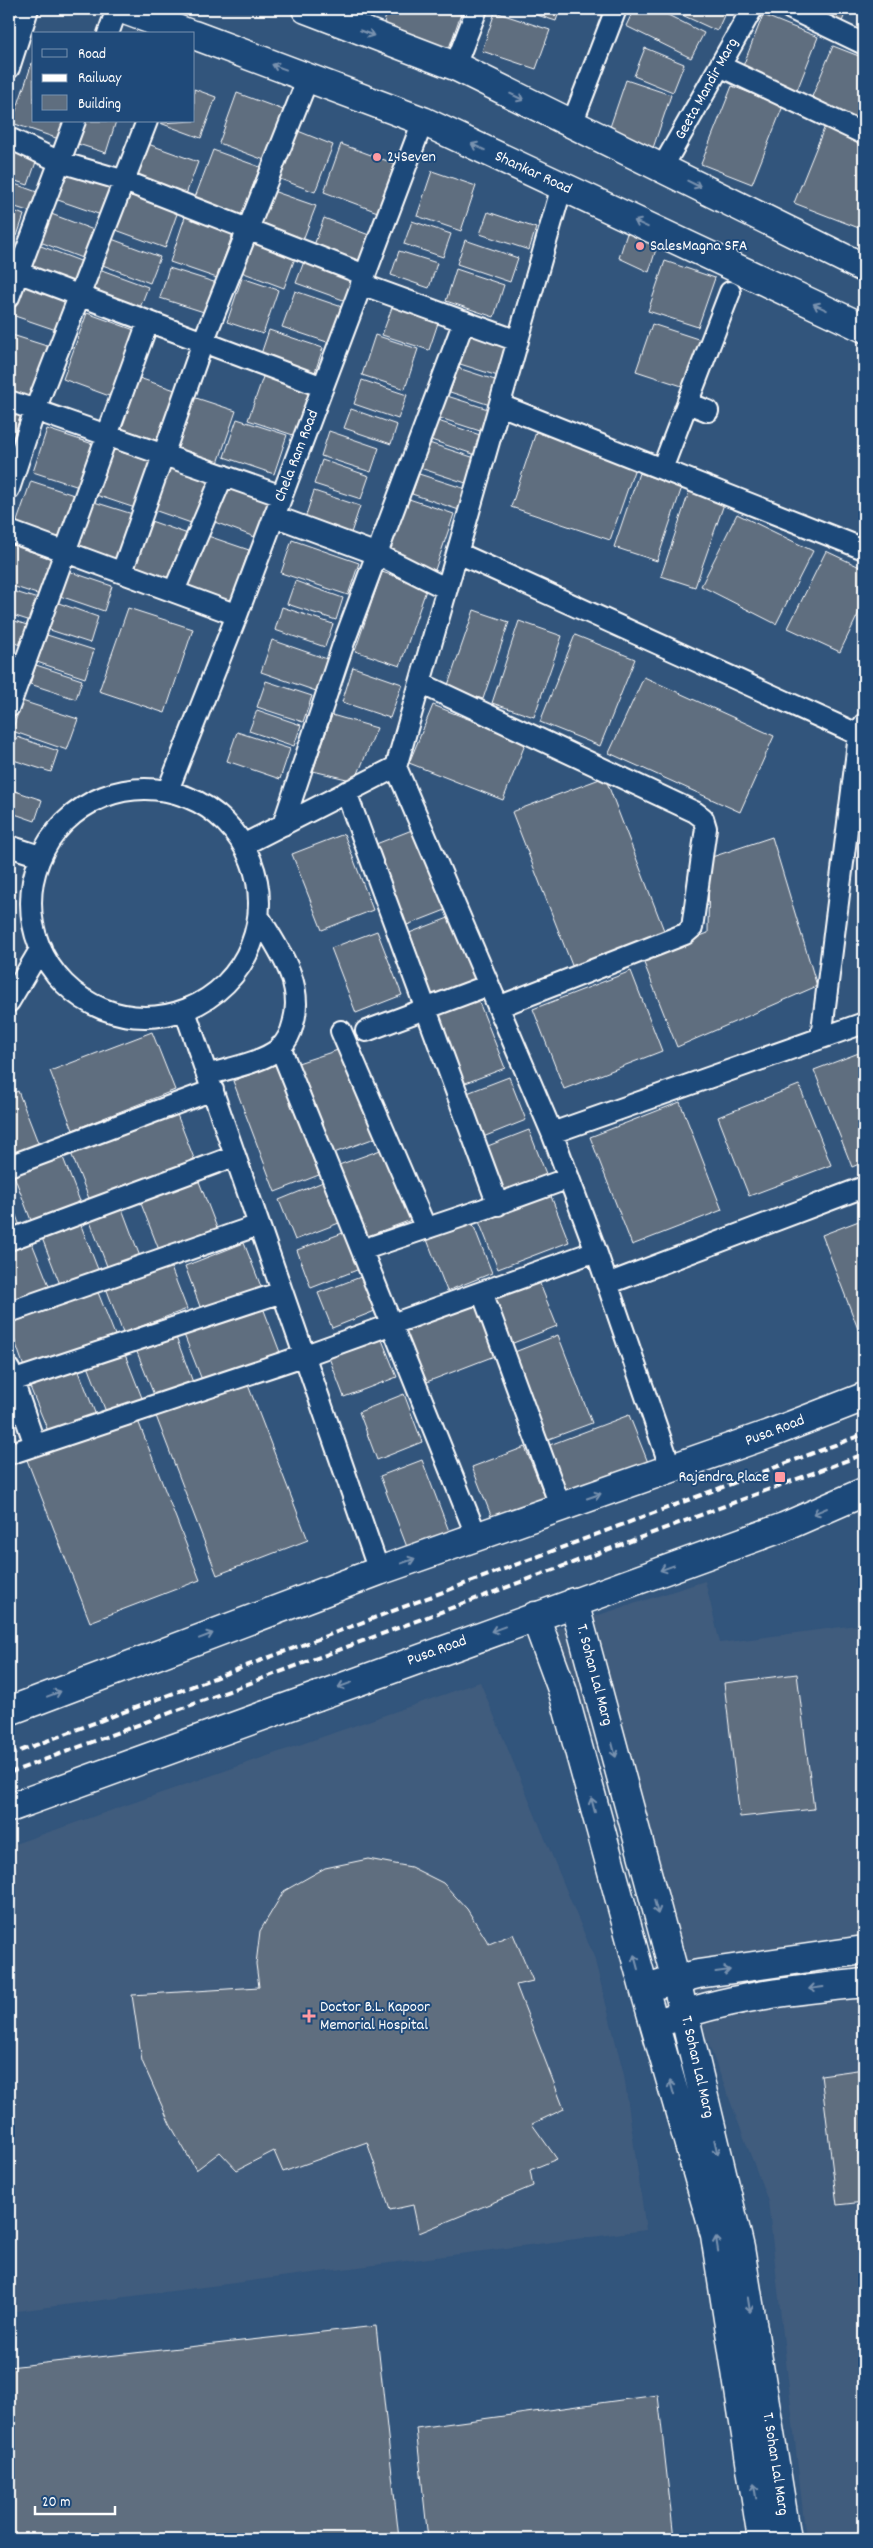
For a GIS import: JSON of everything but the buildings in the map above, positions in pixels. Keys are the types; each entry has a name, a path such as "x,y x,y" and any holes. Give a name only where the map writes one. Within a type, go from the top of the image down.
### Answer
{"main road":[{"name":"Shankar Road","path":"122,9 183,32"},
{"path":"306,9 455,66 864,268"},
{"name":"Shankar Road","path":"195,37 423,121 864,328"},
{"name":"Pusa Road","path":"9,1711 378,1571 671,1469 864,1397"},
{"name":"Pusa Road","path":"9,1808 784,1527 864,1492"},
{"name":"T. Sohan Lal Marg","path":"574,1602 676,1980 740,2248 787,2539"},
{"name":"T. Sohan Lal Marg","path":"535,1616 562,1692 654,2025 715,2235 762,2539"},
{"path":"644,1988 698,1974 864,1950"},
{"path":"654,2025 716,2004 818,1988 864,1983"}],"street":[{"path":"9,68 28,9"},
{"path":"109,32 117,9"},
{"path":"455,66 477,9"},
{"path":"572,124 616,9"},
{"name":"Geeta Mandir Marg","path":"662,168 752,9"},
{"path":"790,9 864,44"},
{"path":"720,66 864,134"},
{"path":"122,572 165,455 203,342 308,78"},
{"name":"Chela Ram Road","path":"168,790 237,615 423,121"},
{"path":"9,297 13,271 60,162 75,122"},
{"path":"9,488 35,410 146,122"},
{"path":"9,138 60,162 122,180 248,230 464,321 518,341"},
{"path":"562,186 396,767 552,1132 596,1251 671,1469"},
{"path":"13,271 323,387"},
{"path":"662,468 730,292"},
{"path":"283,825 344,642 464,321"},
{"path":"9,707 148,322"},
{"path":"9,400 282,496"},
{"path":"688,403 708,412"},
{"path":"500,405 864,549"},
{"path":"174,591 223,475"},
{"path":"274,516 377,554 448,589"},
{"path":"9,531 237,615"},
{"path":"458,553 862,732 821,1038"},
{"path":"420,683 695,812 703,818 706,828 692,928 685,934 498,1007"},
{"path":"245,844 396,767"},
{"path":"128,789 168,790 205,804 245,844 259,881 259,918 246,958 220,989 186,1014 158,1016 118,1014 81,998 52,970 35,935 30,895 40,856 58,826 90,801 128,789"},
{"path":"346,792 498,1205"},
{"path":"9,846 40,856"},
{"path":"9,1166 210,1083 280,1047 290,1034 295,1019 294,983 286,962 259,918"},
{"path":"9,1002 41,948"},
{"path":"366,1031 489,985"},
{"path":"186,1014 378,1571"},
{"path":"552,1132 864,1023"},
{"path":"341,1031 426,1228"},
{"path":"280,1047 477,1537"},
{"path":"9,1240 235,1156"},
{"path":"362,1250 498,1205 569,1178"},
{"path":"607,1284 864,1187"},
{"path":"9,1312 259,1225"},
{"path":"9,1454 303,1356 596,1251"},
{"path":"35,1445 10,1377 282,1292"},
{"path":"482,1292 561,1508"}],"shaded area":[{"path":"705,1581 720,1643 864,1624 864,2539 806,2539 768,2201 552,1630"},
{"name":"Doctor B.L. Kapoor Memorial Hospital","path":"480,1682 594,1957 624,2075 646,2230 9,2312 9,1846"}],"railway":[{"path":"9,1755 864,1434"},
{"path":"9,1773 864,1454"}],"place":[{"name":"24Seven","path":"377,157"},
{"name":"SalesMagna SFA","path":"640,246"},
{"name":"Rajendra Place","path":"780,1477"},
{"name":"Doctor B.L. Kapoor Memorial Hospital","path":"309,2016"}]}
